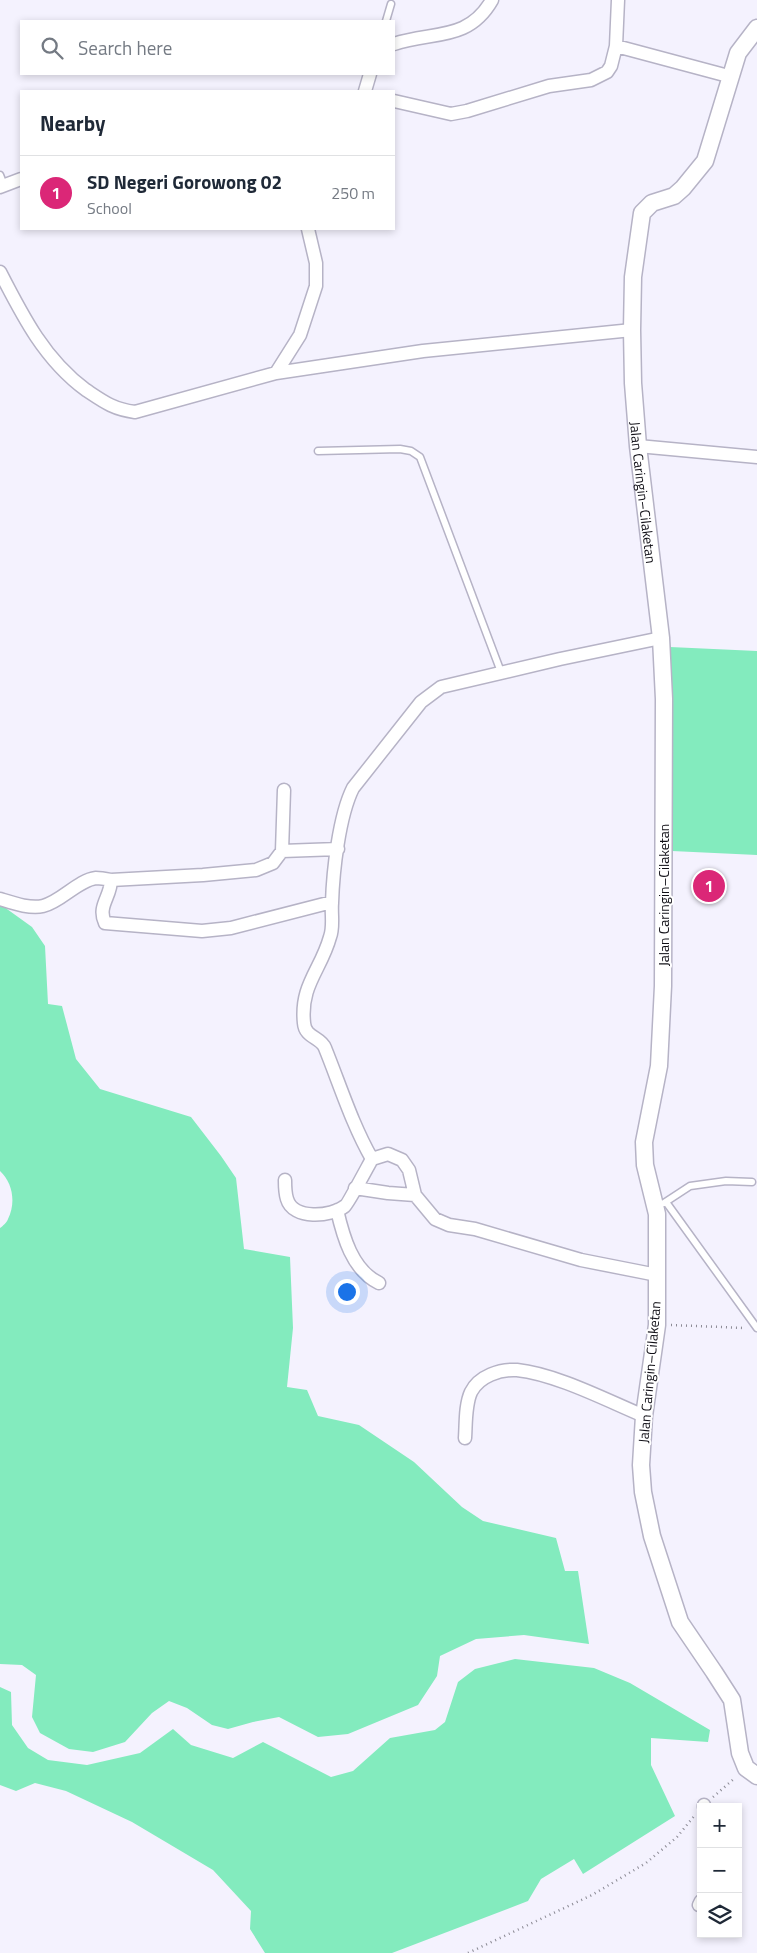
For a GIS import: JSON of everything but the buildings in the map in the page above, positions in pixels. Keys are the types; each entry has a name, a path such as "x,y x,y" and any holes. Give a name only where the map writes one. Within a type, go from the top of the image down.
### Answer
{"street":[{"path":"395,44 450,34 462,29 485,12 492,0"},
{"path":"395,101 451,114 468,111 549,86 591,80 607,72 611,66 616,46 618,0"},
{"name":"Jalan Caringin–Cilaketan","path":"752,1772 740,1753 732,1700 680,1622 652,1536 643,1492 640,1465 644,1416 657,1325 657,1276 661,1203 645,1165 644,1142 660,1066 663,986 664,698 661,638 632,383 632,330 633,277 642,213 652,203 674,196 705,161 738,53 757,28"},
{"path":"616,46 732,77"},
{"path":"365,90 370,75"},
{"path":"1,182 20,179"},
{"path":"276,373 300,336 316,286 316,263 308,230"},
{"path":"0,272 26,323 46,352 70,378 106,404 118,410 134,412 276,373 422,351 632,330"},
{"path":"638,446 757,457"},
{"path":"372,1159 358,1135 348,1102 323,1044 310,1036 304,1025 305,991 331,936 332,902 338,849 347,800 353,788 421,702 441,687 501,672 661,638"},
{"path":"0,899 17,904 41,907 51,904 89,880 96,878 111,880 256,870 273,863 282,850 284,790"},
{"path":"282,850 338,849"},
{"path":"111,880 111,890 101,915 105,923 111,924 202,931 231,928 332,902"},
{"path":"285,1180 287,1200 294,1209 304,1214 318,1215 337,1210 346,1205 372,1159 388,1154 402,1160 409,1170 415,1195 435,1220 448,1225 475,1229 581,1260 657,1276"},
{"path":"355,1188 415,1195"},
{"path":"337,1210 345,1241 368,1278 378,1283"},
{"path":"465,1438 471,1392 483,1377 506,1370 536,1373 586,1391 644,1416"}],"lane":[{"path":"386,20 391,4"},
{"path":"318,451 400,449 411,451 420,457 501,672"},
{"path":"752,1182 726,1181 690,1186 661,1203 757,1328"}],"path":[{"path":"657,1325 748,1328"},
{"path":"709,1803 752,1772"},
{"path":"468,1953 592,1895 646,1863 677,1837 697,1814"}],"green space":[{"path":"670,647 757,651 757,855 672,851"},
{"path":"0,904 32,927 45,946 48,1004 62,1006 76,1059 100,1089 191,1117 236,1178 244,1249 290,1257 293,1328 287,1387 307,1390 318,1416 359,1425 414,1462 462,1507 483,1521 556,1538 565,1571 578,1571 589,1644 524,1635 476,1639 440,1656 437,1676 418,1705 348,1734 318,1737 279,1717 228,1729 212,1725 187,1708 169,1701 152,1713 125,1742 93,1752 69,1749 40,1733 32,1717 36,1675 22,1665 0,1664 0,1228 5,1224 10,1213 12,1194 8,1181 0,1171"},
{"path":"515,1659 594,1668 630,1683 710,1730 708,1742 651,1738 651,1765 675,1816 583,1874 574,1859 541,1879 528,1901 392,1953 265,1953 250,1929 251,1911 213,1870 132,1822 66,1791 35,1783 16,1791 0,1785 0,1687 11,1692 12,1725 28,1748 48,1760 87,1765 140,1753 173,1729 191,1745 233,1758 263,1742 331,1777 353,1771 390,1738 435,1730 445,1722 458,1682 475,1669"}],"place":[{"name":"SD Negeri Gorowong 02","path":"709,886"}]}
